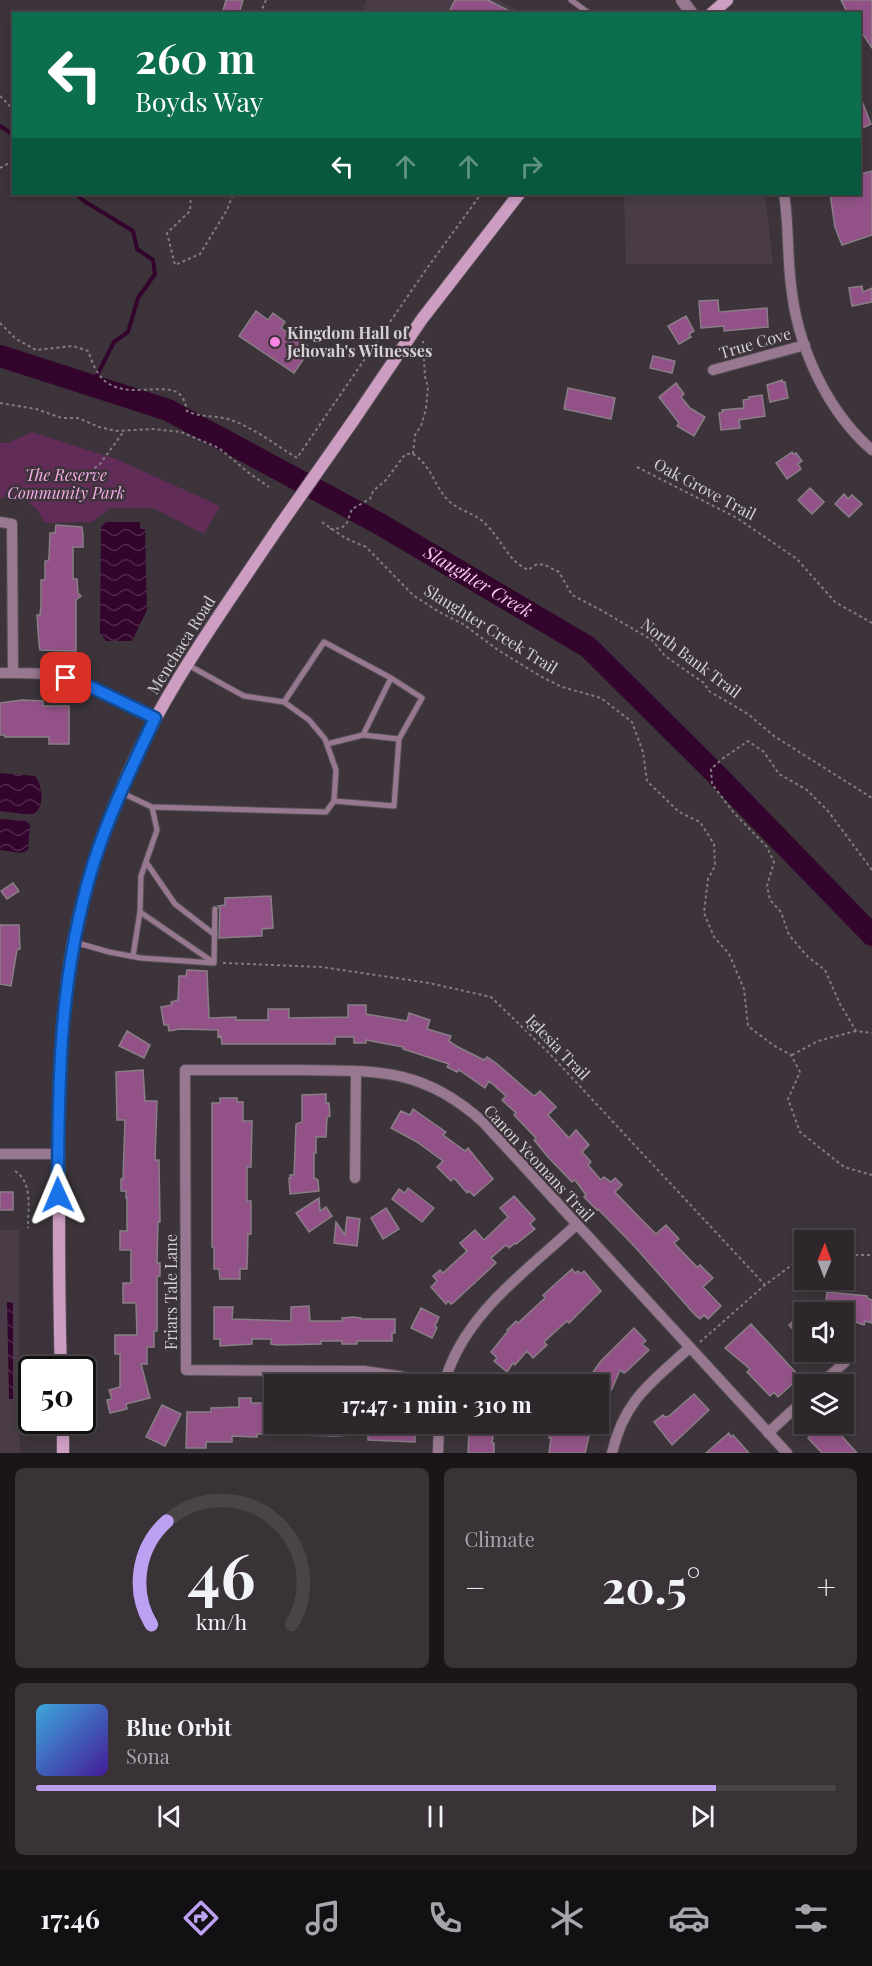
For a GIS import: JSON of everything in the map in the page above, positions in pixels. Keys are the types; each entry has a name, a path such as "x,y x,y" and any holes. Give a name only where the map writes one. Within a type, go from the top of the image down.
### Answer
{"main road":[{"path":"713,12 727,0"},
{"name":"Menchaca Road","path":"61,1356 58,1154 60,1055 66,992 74,942 93,866 120,792 155,718 187,664 422,319 518,195"},
{"path":"63,1434 63,1453"}],"street":[{"path":"784,195 792,292 795,313 805,345 816,374 834,407 872,450"},
{"name":"True Cove","path":"713,370 805,345"},
{"path":"0,522 12,524 13,673"},
{"path":"0,673 37,673 66,678 93,688 155,718"},
{"name":"Canon Yeomans Trail","path":"185,1070 391,1073 440,1091 455,1100 483,1122 787,1453"},
{"name":"Friars Tale Lane","path":"185,1070 186,1370 364,1371 384,1374"},
{"path":"355,1178 356,1071"},
{"path":"0,1154 58,1154"},
{"path":"448,1374 459,1346 480,1316 576,1225"},
{"path":"612,1453 616,1435 626,1413 645,1388 689,1348"},
{"path":"832,1374 845,1362"},
{"path":"768,1433 794,1409"},
{"path":"438,1453 439,1434"}],"lane":[{"path":"571,0 587,12"},
{"path":"284,702 324,642 392,678 422,698 399,739 394,806 334,801"},
{"path":"120,792 152,807 326,812 334,801 336,770 325,739 309,720 284,702 244,696 187,664"},
{"path":"363,735 392,678"},
{"path":"327,744 363,735 399,739"},
{"path":"133,956 140,912 141,876 157,830 152,807"},
{"path":"146,861 175,904 215,935"},
{"path":"214,963 215,909"},
{"path":"140,912 214,963"},
{"path":"74,942 133,956 214,963"}],"path":[{"path":"0,96 12,108"},
{"path":"191,195 190,211 167,233 176,265 200,254 227,210 233,195"},
{"path":"0,323 16,339 36,350 73,346 88,351 98,374 114,387 134,391 171,389 182,396 187,411 198,416 225,418 251,428 297,458 412,289 480,195"},
{"path":"330,529 346,525 352,509 370,499 373,491 386,480 406,454 413,454 415,435 426,413 428,387 425,377 422,319"},
{"path":"0,403 36,409 62,418 78,418 104,429 124,431 153,429 181,432 219,447 269,487"},
{"path":"80,479 100,464 124,431"},
{"name":"North Bank Trail","path":"413,454 434,476 443,495 451,503 480,519 493,532 514,561 528,570 537,564 559,572 572,595 652,640 665,656 704,683 709,691 748,714 774,736 872,798"},
{"name":"Oak Grove Trail","path":"637,467 737,518 797,559 835,602 872,623"},
{"name":"Slaughter Creek Trail","path":"322,522 345,538 366,547 413,595 439,612 463,624 498,650 540,676 562,687 601,698 632,722 643,752 647,781 679,812 700,822 714,844 715,866 708,879 704,913 714,937 729,954 744,989 748,1026 791,1055"},
{"path":"856,1031 840,1004 825,970 808,957 789,935 781,912 770,900 767,886 774,862 767,847 734,813 712,784 711,769 748,741 764,752 779,774 807,790 828,811 872,870"},
{"name":"Iglesia Trail","path":"214,963 322,967 429,983 491,997 548,1052 765,1285"},
{"path":"872,1033 856,1031 818,1041 791,1055 800,1072 788,1100 800,1132 844,1167 872,1175"},
{"path":"15,1171 26,1183 28,1228"},
{"path":"854,1255 872,1255"},
{"path":"700,1342 765,1285 794,1263"}],"shaded area":[{"path":"367,0 499,0 521,12 361,12"},
{"path":"624,195 765,195 773,264 626,264"},
{"path":"0,1230 19,1230 18,1434 20,1434 20,1453 0,1453"}],"green space":[{"name":"The Reserve Community Park","path":"32,432 116,459 220,506 204,534 153,508 110,508 92,522 44,523 41,516 27,501 14,496 0,498 0,443 8,443"}],"water":[{"path":"106,522 140,522 140,529 145,529 147,610 132,641 106,641 100,633 101,527"},
{"path":"0,773 35,776 40,785 42,797 36,812 31,815 0,811"},
{"path":"0,819 26,821 30,825 28,850 22,853 0,850"},
{"path":"7,1302 13,1303 13,1399 9,1399"}],"building":[{"path":"226,0 243,0 240,12 223,12"},
{"path":"455,0 488,0 511,12 449,12"},
{"path":"841,0 872,0 872,48 861,32 861,12 847,12"},
{"path":"861,99 871,124 861,129"},
{"path":"872,171 872,235 842,245 835,227 830,195 861,195 861,174"},
{"path":"862,286 863,292 872,288 872,302 852,306 849,288"},
{"path":"718,300 719,312 767,308 768,327 724,331 724,326 701,328 699,301"},
{"name":"Kingdom Hall of Jehovah's Witnesses","path":"256,311 268,320 273,313 285,322 281,328 311,348 294,373 239,336"},
{"path":"686,316 694,331 689,334 691,337 679,344 668,326"},
{"path":"653,356 675,361 672,373 650,368"},
{"path":"782,380 785,382 788,398 770,402 767,385"},
{"path":"676,383 684,394 681,397 690,408 705,417 694,436 677,426 679,423 659,397"},
{"path":"568,388 615,398 611,419 564,409"},
{"path":"762,395 765,416 739,420 740,428 721,430 719,413 723,412 722,410 744,408 743,400"},
{"path":"792,452 796,453 802,461 798,464 801,469 787,479 776,463"},
{"path":"810,488 824,502 812,514 798,500"},
{"path":"844,494 848,499 852,495 862,504 849,517 835,504"},
{"path":"56,525 82,527 83,547 73,547 73,579 77,579 78,593 81,596 76,600 76,651 40,650 39,644 37,615 40,615 41,580 45,580 45,561 49,558 50,533 55,533"},
{"path":"22,700 43,701 43,706 69,706 69,744 49,744 49,737 0,735 0,703"},
{"path":"13,883 19,891 7,899 1,891"},
{"path":"271,896 273,928 262,929 262,936 219,938 220,909 218,906 225,905 225,898"},
{"path":"0,925 19,925 20,949 17,950 11,986 0,984"},
{"path":"187,970 207,971 209,1018 236,1017 236,1020 268,1020 268,1009 289,1009 289,1018 348,1017 348,1005 366,1005 366,1014 407,1021 409,1013 430,1020 427,1029 451,1036 449,1041 484,1060 487,1057 534,1096 540,1091 556,1107 548,1115 569,1138 576,1130 589,1145 582,1152 591,1162 588,1165 601,1180 604,1177 611,1182 615,1178 622,1185 615,1192 637,1215 656,1234 666,1225 679,1239 674,1243 697,1267 700,1265 713,1278 703,1287 721,1306 708,1319 704,1315 700,1319 695,1315 635,1247 584,1197 586,1195 575,1180 572,1182 548,1157 534,1140 536,1138 514,1115 516,1113 502,1100 506,1096 489,1081 485,1088 459,1070 457,1072 447,1067 449,1064 403,1049 403,1047 366,1040 366,1043 354,1043 354,1037 335,1037 335,1044 222,1044 221,1036 218,1037 218,1030 169,1031 168,1025 164,1025 161,1007 172,1005 171,1002 178,1000 179,976 186,976"},
{"path":"127,1031 150,1045 144,1058 119,1046"},
{"path":"143,1070 145,1101 157,1101 155,1160 159,1160 160,1222 158,1222 157,1263 160,1263 160,1276 157,1277 157,1331 154,1331 154,1347 147,1347 147,1364 141,1364 150,1398 126,1404 127,1409 110,1413 107,1400 112,1399 109,1390 120,1387 120,1354 115,1354 115,1335 137,1335 136,1303 123,1303 123,1283 131,1283 131,1250 120,1250 120,1231 127,1231 127,1198 126,1191 121,1191 125,1120 117,1120 116,1072"},
{"path":"326,1094 330,1116 327,1117 326,1137 316,1137 316,1153 314,1153 314,1178 318,1180 319,1191 290,1194 289,1178 291,1178 290,1175 294,1175 296,1124 302,1122 302,1095"},
{"path":"220,1098 237,1098 237,1102 243,1102 243,1121 252,1121 251,1167 247,1167 247,1201 251,1201 251,1234 248,1234 247,1269 240,1269 240,1279 220,1279 219,1269 214,1269 212,1103 220,1103"},
{"path":"413,1109 446,1132 443,1135 465,1151 468,1148 493,1179 474,1196 469,1191 467,1193 454,1178 451,1181 437,1167 443,1161 417,1142 391,1128 401,1111 410,1115"},
{"path":"408,1188 434,1208 422,1222 392,1199 399,1189 405,1193"},
{"path":"0,1192 13,1192 13,1210 0,1210"},
{"path":"514,1196 535,1219 530,1224 535,1229 509,1248 506,1245 491,1258 496,1263 453,1303 448,1301 446,1304 431,1287 437,1281 433,1276 440,1270 443,1273 467,1251 460,1243 475,1230 484,1240 508,1217 500,1208"},
{"path":"319,1198 320,1211 326,1207 332,1216 309,1232 296,1213"},
{"path":"386,1208 399,1229 383,1239 371,1218"},
{"path":"347,1217 360,1219 357,1246 334,1243 336,1222 345,1235"},
{"path":"572,1269 575,1273 578,1271 581,1274 584,1271 601,1291 569,1323 567,1321 544,1342 547,1345 533,1358 527,1351 515,1365 513,1363 507,1372 494,1361 497,1358 491,1352 507,1330 545,1298 543,1295"},
{"path":"827,1292 867,1296 872,1300 872,1323 865,1321 864,1325 854,1321 854,1302 826,1302"},
{"path":"309,1306 310,1321 342,1321 342,1318 353,1317 395,1319 395,1333 392,1333 392,1341 357,1341 357,1344 321,1341 321,1344 277,1345 271,1344 271,1339 252,1339 252,1344 220,1346 220,1339 214,1339 214,1307 233,1307 232,1319 291,1321 291,1307"},
{"path":"421,1308 439,1317 432,1338 411,1328"},
{"path":"794,1320 794,1330 789,1325"},
{"path":"751,1324 797,1374 794,1374 794,1382 778,1397 774,1392 770,1396 747,1372 750,1369 725,1348"},
{"path":"634,1328 646,1341 642,1344 649,1350 627,1371 624,1373 620,1370 609,1393 609,1374 592,1374 600,1362"},
{"path":"694,1394 709,1410 672,1445 654,1422 663,1415 669,1416"},
{"path":"239,1398 251,1398 251,1403 264,1403 264,1434 257,1434 257,1437 232,1436 232,1442 206,1442 206,1448 186,1448 187,1412 211,1412 211,1408 239,1407"},
{"path":"162,1405 181,1414 165,1446 146,1437"},
{"path":"729,1433 749,1453 706,1453"},
{"path":"302,1434 368,1434 335,1436"},
{"path":"368,1434 415,1434 415,1442 368,1440"},
{"path":"469,1434 493,1434 494,1453 468,1453"},
{"path":"550,1434 590,1434 585,1453 549,1453 551,1438 549,1438"},
{"path":"813,1434 840,1434 857,1453 822,1453 808,1438"}],"waterway":[{"path":"0,126 12,134"},
{"path":"77,195 133,231 137,249 153,260 155,274 138,298 128,332 114,342 92,385"},
{"name":"Slaughter Creek","path":"0,356 168,410 378,523 588,647 711,769 872,935"}],"place":[{"name":"Kingdom Hall of Jehovah's Witnesses","path":"275,342"}],"route":[{"path":"58,1195 58,1085 66,992 74,942 93,866 120,792 155,718 80,682 66,678"}]}
